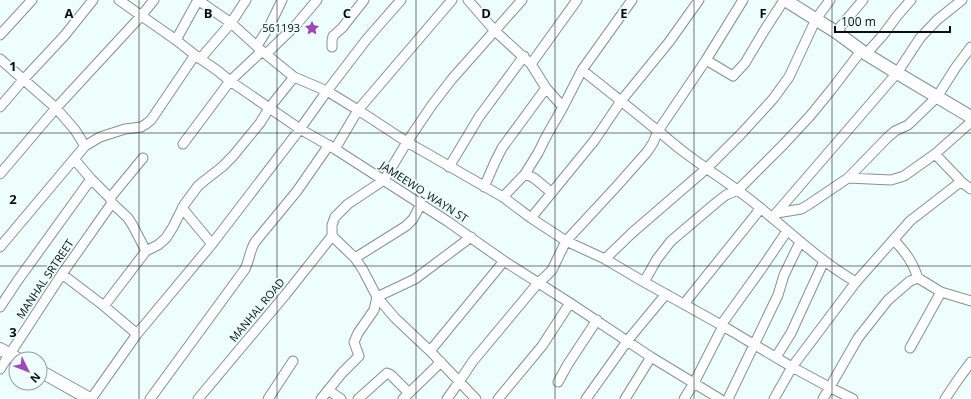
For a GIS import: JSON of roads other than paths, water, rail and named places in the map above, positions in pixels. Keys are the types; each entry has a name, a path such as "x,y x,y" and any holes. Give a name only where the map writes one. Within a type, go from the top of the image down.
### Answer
{"street":[{"path":"0,35 32,0"},
{"path":"0,107 65,35 93,0"},
{"name":"JAMEEWO_WAYN ST","path":"119,0 176,40 230,81 300,129 332,147 384,180 471,237 504,261 628,340 651,357 720,399"},
{"path":"0,174 56,108 154,0"},
{"path":"176,40 198,0 231,23 261,51 294,77 327,91 407,142 503,197 566,241 605,259 722,325 792,367 853,399"},
{"path":"0,247 85,146 100,137 141,127 151,120 197,57 231,23 246,0"},
{"path":"261,51 270,25 282,0"},
{"path":"183,144 230,81 261,51 296,25 318,0"},
{"path":"332,47 333,36 342,28 364,0"},
{"path":"48,375 90,399 137,334 212,244 366,40 401,0"},
{"path":"150,399 245,269 251,249 255,242 332,147 358,110 452,0"},
{"path":"468,0 496,31 524,56 531,64 546,88 563,107"},
{"path":"476,399 430,351 395,318 377,297 363,270 354,258 332,236 332,225 335,217 348,204 384,180 432,105 452,79 522,0"},
{"path":"531,64 577,0"},
{"path":"503,197 525,174 538,153 582,70 632,0"},
{"path":"531,218 594,141 621,101 669,42 699,0"},
{"path":"447,399 473,361 538,283 552,270 566,241 648,152 658,131 706,60 743,0"},
{"path":"706,60 733,76 745,63 785,0 897,73 971,117"},
{"path":"605,259 633,232 706,169 773,99 789,77 816,19 830,0"},
{"path":"836,32 863,0"},
{"path":"644,282 657,259 671,241 726,196 738,190 778,150 810,116 864,52 883,35 911,0"},
{"path":"775,215 897,73 920,38 937,20 962,0"},
{"path":"775,215 801,208 848,178 888,137 895,131 908,125 937,97 971,47"},
{"path":"449,167 479,117 524,56"},
{"path":"0,59 56,108 75,130 85,146"},
{"path":"582,70 683,152 738,190 761,208 775,215 787,231 800,242 824,261 856,282"},
{"path":"104,306 146,251 158,245 166,238 182,208 198,186 233,156 260,123 270,107 294,77"},
{"path":"484,187 502,148 546,88"},
{"path":"848,178 890,180 904,176 935,154 971,122"},
{"path":"935,154 960,181 971,189"},
{"name":"MANHAL SRTREET","path":"11,351 111,200 143,158"},
{"path":"74,159 128,218 146,251"},
{"path":"525,174 534,178 552,193"},
{"path":"0,307 91,179"},
{"path":"774,399 792,367 856,282 910,221 959,184 960,181"},
{"path":"354,258 406,226 413,219 421,204"},
{"path":"182,208 212,244"},
{"path":"684,304 761,208"},
{"path":"684,399 694,383 722,325 787,231"},
{"name":"MANHAL ROAD","path":"198,399 286,294 332,236"},
{"path":"377,297 415,279 471,237"},
{"path":"894,240 913,264 918,278 941,292 971,301"},
{"path":"728,399 753,344 775,301 784,275 800,242"},
{"path":"430,351 504,261"},
{"path":"776,357 791,333 824,261"},
{"path":"62,274 104,306 137,334"},
{"path":"823,399 858,338 888,300 910,281 918,278"},
{"path":"910,348 941,292"},
{"path":"586,399 628,340 666,294"},
{"path":"321,399 342,373 359,356 354,342 358,333 374,310 377,297"},
{"path":"498,399 542,346 570,303"},
{"path":"558,382 597,320"},
{"name":"MANHAL SRTREET","path":"0,369 8,356"},
{"path":"625,399 651,357"},
{"path":"268,399 294,361"},
{"path":"358,399 387,373 391,375 406,396 441,362"},
{"path":"945,399 956,381 971,362"},
{"path":"328,390 341,399"}],"place":[{"name":"561193","path":"312,28"}]}
